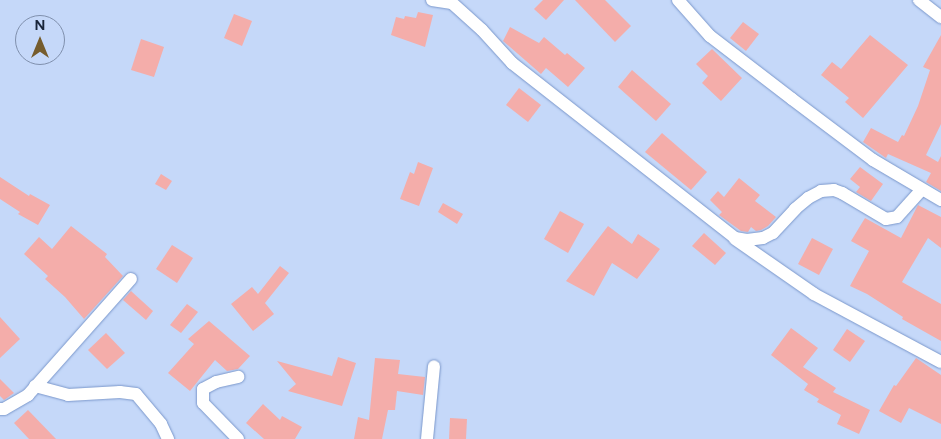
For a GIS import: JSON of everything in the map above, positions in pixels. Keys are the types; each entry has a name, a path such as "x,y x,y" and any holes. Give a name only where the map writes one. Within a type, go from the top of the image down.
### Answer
{"street":[{"path":"432,0 452,3 482,30 512,63 735,238 814,294 941,362"},
{"path":"678,0 710,36 872,160 941,200"},
{"path":"919,0 941,17"},
{"path":"735,238 747,240 763,238 773,233 801,203 821,191 834,190 842,193 886,219 896,216 921,190"},
{"path":"0,409 4,409 28,395 131,279"},
{"path":"427,439 434,366"},
{"path":"238,377 216,382 203,389 203,403 238,439"},
{"path":"35,386 68,395 120,392 136,394 161,424 168,439"}],"building":[{"path":"543,0 564,0 546,20 534,9"},
{"path":"575,0 605,0 631,26 615,42"},
{"path":"418,12 433,15 425,47 391,35 396,17 404,19 405,16 416,18"},
{"path":"234,14 252,21 242,46 224,38"},
{"path":"743,22 759,34 746,51 730,38"},
{"path":"510,27 539,43 544,37 565,55 567,53 585,68 568,87 546,68 541,74 503,41"},
{"path":"870,35 908,65 863,118 845,102 849,98 821,75 832,62 841,69"},
{"path":"941,35 941,124 926,155 938,162 941,156 941,191 926,182 931,173 888,154 886,158 863,142 871,128 898,142 902,135 904,136 918,106 930,70 923,67"},
{"path":"141,39 164,47 154,77 131,70"},
{"path":"712,49 742,78 721,101 702,83 708,76 696,64"},
{"path":"632,70 671,104 656,121 618,87"},
{"path":"519,88 541,105 528,122 506,105"},
{"path":"662,133 707,172 691,190 645,152"},
{"path":"418,162 433,168 419,206 400,199 410,172 414,174"},
{"path":"860,167 883,184 871,201 856,192 860,187 850,179"},
{"path":"161,174 172,181 166,190 155,184"},
{"path":"0,177 29,196 30,194 50,205 38,225 18,214 20,212 0,199"},
{"path":"739,178 760,195 755,201 776,217 768,226 761,230 756,231 751,227 748,232 741,231 719,215 722,212 710,200 718,191 724,197"},
{"path":"443,203 463,214 457,224 438,212"},
{"path":"918,205 941,217 941,248 928,238 902,282 941,304 941,341 902,319 903,317 867,294 850,286 869,251 851,241 865,218 901,238"},
{"path":"560,211 584,224 568,253 544,239"},
{"path":"71,226 107,254 105,257 123,276 84,319 65,297 45,279 48,276 24,254 39,237 52,249"},
{"path":"608,226 632,244 638,234 660,249 637,279 612,263 594,296 566,281"},
{"path":"704,233 726,253 715,265 692,246"},
{"path":"812,238 833,249 819,275 798,264"},
{"path":"172,245 193,258 177,283 156,269"},
{"path":"280,266 289,273 265,303 274,314 253,331 231,304 252,287 258,294"},
{"path":"131,291 153,311 146,320 123,300"},
{"path":"187,304 198,312 181,333 170,325"},
{"path":"0,317 20,339 0,358"},
{"path":"209,321 250,356 238,369 227,371 215,360 190,391 168,373 194,344 188,339"},
{"path":"791,328 818,348 803,367 836,388 833,392 870,410 859,434 837,424 841,415 817,402 819,399 804,390 808,384 771,355"},
{"path":"847,329 865,341 850,362 833,350"},
{"path":"106,333 125,353 107,369 88,350"},
{"path":"338,357 356,363 342,406 288,391 296,384 277,361 332,376"},
{"path":"375,358 400,360 398,374 425,377 423,395 397,391 395,410 388,410 382,439 354,439 358,417 369,420"},
{"path":"916,358 941,375 941,424 909,408 901,423 879,411 894,385 896,386"},
{"path":"0,379 14,393 4,400 0,396"},
{"path":"263,404 280,420 282,416 302,427 295,439 264,439 246,423"},
{"path":"28,410 56,439 29,439 14,423"},
{"path":"450,418 467,419 466,439 449,439"}]}
